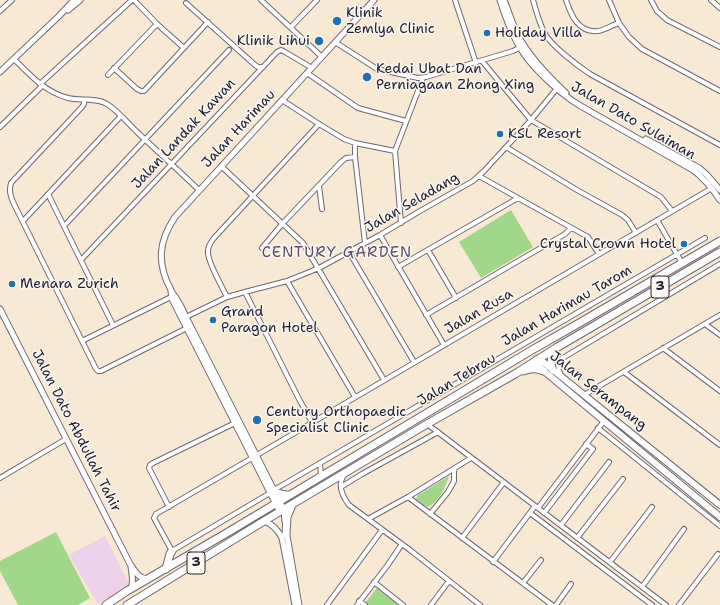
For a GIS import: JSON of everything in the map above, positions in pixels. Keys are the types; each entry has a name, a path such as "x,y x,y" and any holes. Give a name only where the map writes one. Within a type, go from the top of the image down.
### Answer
{"highway":[{"name":"Jalan Tebrau","path":"106,605 147,579 278,503 532,350 720,241"},
{"name":"Jalan Tebrau","path":"127,605 264,521 720,252"},
{"path":"486,378 526,359 537,359 542,349 581,322"},
{"path":"553,370 551,359 556,348"},
{"path":"515,374 532,368 538,368 544,371"},
{"path":"273,492 290,495"},
{"path":"286,534 287,517 292,505"},
{"path":"166,569 172,551"}],"main road":[{"name":"Jalan Serampang","path":"537,359 542,361 720,504"},
{"name":"Jalan Serampang","path":"537,359 538,365 544,371 720,517"}],"street":[{"path":"0,11 12,0"},
{"path":"60,16 74,0"},
{"path":"0,72 60,16 80,0"},
{"path":"0,127 41,85 133,0 184,48"},
{"path":"262,0 322,57"},
{"path":"291,28 317,0"},
{"name":"Jalan Harimau","path":"299,605 282,511 172,294 163,272 161,257 162,243 169,226 175,217 374,0"},
{"path":"455,0 476,63"},
{"name":"Jalan Dato Sulaiman","path":"500,0 513,34 536,68 558,88 580,102 699,168 720,190"},
{"name":"Jalan Dato Sulaiman","path":"504,0 522,46"},
{"path":"533,0 547,38 575,64 590,74 720,145"},
{"path":"566,0 571,14 577,23 587,30 598,31 619,23"},
{"path":"609,0 619,23 629,37 642,49 720,91"},
{"path":"651,0 657,11 666,20 720,47"},
{"path":"711,0 720,8"},
{"path":"186,3 258,67 263,67"},
{"path":"114,68 137,89 144,91 208,22"},
{"path":"108,74 157,24"},
{"path":"335,42 377,69 418,78 423,78 476,63 513,51 522,46"},
{"path":"64,226 230,50"},
{"name":"Jalan Landak Kawan","path":"81,260 277,52 281,50 312,68"},
{"path":"14,59 41,85 54,93 68,98 94,100 106,103 199,190"},
{"path":"482,61 531,120 662,197 672,211"},
{"path":"256,65 257,73"},
{"path":"307,73 358,108 406,121"},
{"path":"401,222 395,151 423,78"},
{"name":"Jalan Dato Sulaiman","path":"558,88 563,95 579,105 688,167 698,174 712,188 720,200"},
{"name":"Jalan Seladang","path":"184,318 227,298 287,281 319,268 380,235 441,198 473,181 531,120 558,88"},
{"path":"84,100 82,107 11,182 9,190 10,194 98,371 187,328"},
{"path":"282,100 344,139 355,143 395,151"},
{"path":"23,221 121,116"},
{"path":"227,298 209,260 208,247 214,238 319,124"},
{"path":"355,143 355,157 365,243"},
{"path":"506,147 622,215 628,220 636,232"},
{"path":"262,248 283,223 344,159 355,157"},
{"path":"221,166 303,243 384,380"},
{"path":"479,176 588,238 599,254"},
{"path":"319,186 322,209"},
{"name":"Jalan Rusa","path":"172,551 154,518 156,514 712,188"},
{"path":"48,194 113,325"},
{"path":"398,268 518,198"},
{"path":"657,220 682,263"},
{"path":"426,315 564,234 571,228"},
{"path":"380,235 444,345"},
{"name":"Jalan Harimau Tarom","path":"172,551 705,238"},
{"path":"428,250 456,298"},
{"path":"349,252 414,362"},
{"path":"561,377 558,363 561,359 720,264"},
{"path":"635,279 645,285"},
{"path":"287,281 355,397"},
{"path":"245,292 312,422"},
{"path":"82,341 172,294"},
{"name":"Jalan Dato Abdullah Tahir","path":"0,309 130,564 142,579 147,579"},
{"path":"584,395 720,315"},
{"name":"Jalan Harimau","path":"184,318 187,328 235,423 254,456"},
{"path":"705,324 720,335"},
{"path":"664,348 720,391"},
{"path":"624,372 720,445"},
{"path":"493,562 530,513 604,421"},
{"path":"169,506 149,468 150,465 235,423"},
{"path":"427,424 666,605"},
{"name":"Jalan Serampang","path":"598,428 720,526"},
{"path":"341,487 438,432"},
{"path":"0,478 66,439"},
{"path":"544,513 593,449 586,444"},
{"path":"368,519 408,497 471,458"},
{"path":"561,525 609,462"},
{"path":"320,463 321,477"},
{"path":"430,514 448,492 454,481 454,469"},
{"path":"345,473 341,479 341,487 349,505 480,605"},
{"path":"577,538 623,479"},
{"path":"462,538 504,482"},
{"path":"408,497 552,605"},
{"path":"610,562 652,507"},
{"path":"530,513 652,605"},
{"path":"264,521 274,527 280,533 282,538 295,605"},
{"path":"642,587 684,529"},
{"path":"327,605 382,530"},
{"path":"364,605 358,603 402,544"},
{"path":"679,605 718,554"},
{"path":"523,583 541,560"},
{"name":"Jalan Dato Abdullah Tahir","path":"127,591 131,589 133,584 130,564"},
{"path":"431,605 449,581"},
{"path":"374,582 403,605"},
{"path":"556,605 571,584"}],"shaded area":[{"path":"105,536 129,584 127,588 98,604 69,555"}],"green space":[{"path":"511,210 533,247 481,278 459,242"},
{"path":"449,476 438,499 431,505 427,507 416,499 418,495"},
{"path":"56,532 90,598 78,605 18,605 0,571 0,561"},
{"path":"377,588 399,605 368,605 365,603"}],"place":[{"name":"Klinik Zemlya Clinic","path":"337,21"},
{"name":"Holiday Villa","path":"487,33"},
{"name":"Klinik Lihui","path":"319,41"},
{"name":"Kedai Ubat Dan Perniagaan Zhong Xing","path":"367,77"},
{"name":"KSL Resort","path":"500,134"},
{"name":"Crystal Crown Hotel","path":"684,244"},
{"name":"Menara Zurich","path":"12,284"},
{"name":"Grand Paragon Hotel","path":"213,320"},
{"name":"Century Orthopaedic Specialist Clinic","path":"257,420"}],"district":[{"name":"CENTURY GARDEN","path":"337,253"}]}
